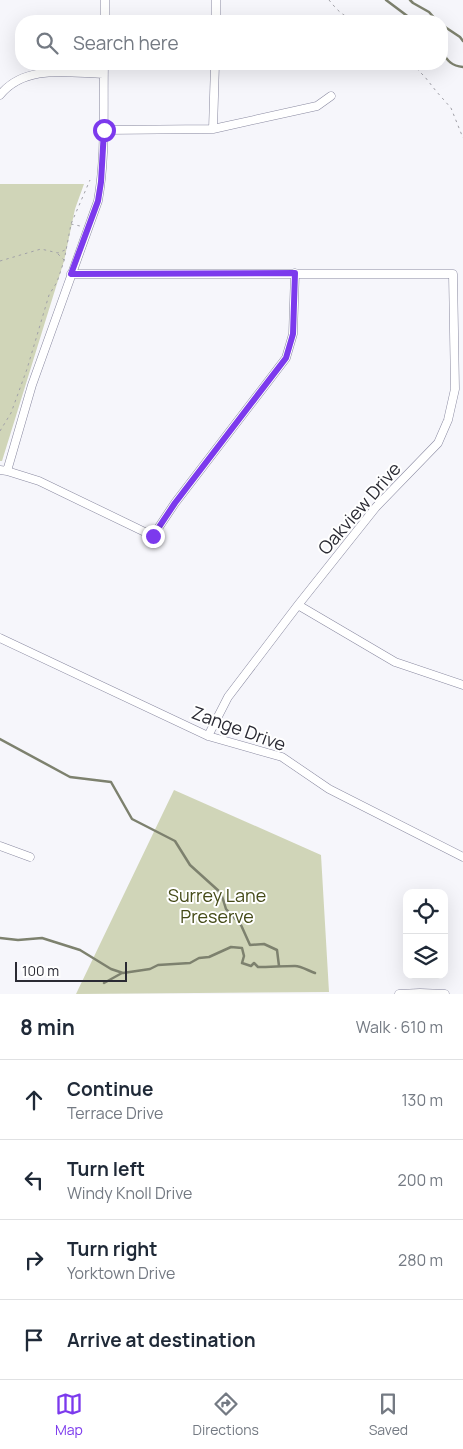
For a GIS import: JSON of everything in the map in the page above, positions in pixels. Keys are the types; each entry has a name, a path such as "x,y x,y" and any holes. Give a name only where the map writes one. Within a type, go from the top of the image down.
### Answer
{"street":[{"path":"105,0 105,15"},
{"path":"216,0 216,15"},
{"path":"71,274 295,273 293,334 286,358 175,503 153,536 39,482 4,470 32,385 71,274 98,201 104,130 104,70"},
{"path":"213,130 215,70"},
{"path":"0,95 12,83 28,75 52,73 104,74"},
{"path":"104,130 213,130 317,106 331,96"},
{"name":"Oakview Drive","path":"208,736 228,697 298,605 376,507 430,452 443,433 448,420 454,389 453,274 295,273"},
{"path":"298,605 395,662 463,685"},
{"name":"Zange Drive","path":"0,638 208,736 282,757 329,790 463,857"},
{"path":"0,846 30,857"},
{"path":"399,994 445,994"}],"path":[{"path":"329,0 338,11 345,15"},
{"path":"418,70 451,108 463,138"},
{"path":"0,432 11,413 27,369 49,295 57,282 64,261 71,224 90,180"},
{"path":"71,224 88,228"},
{"path":"0,261 41,249 58,253 66,250"},
{"path":"58,253 64,261"}],"green space":[{"path":"0,184 84,184 75,209 64,261 2,461 0,461"},
{"name":"Surrey Lane Preserve","path":"174,790 321,855 329,992 76,994"}],"waterway":[{"path":"386,0 406,15"},
{"path":"410,0 432,15"},
{"path":"448,29 463,41"},
{"path":"448,60 463,67"},
{"path":"0,739 70,777 111,782 132,819 175,841 190,865 221,893 226,909 241,925 250,945 264,944 277,950 279,966"},
{"path":"0,938 18,940 42,938 80,950 111,969 123,973 150,969 158,965 190,963 231,947 242,948 244,956 242,963 251,966 254,963 258,967 297,966 315,973"},
{"path":"104,983 122,973"}],"route":[{"path":"104,130 98,201 71,274 295,273 293,334 282,366 175,503 153,536"}]}
